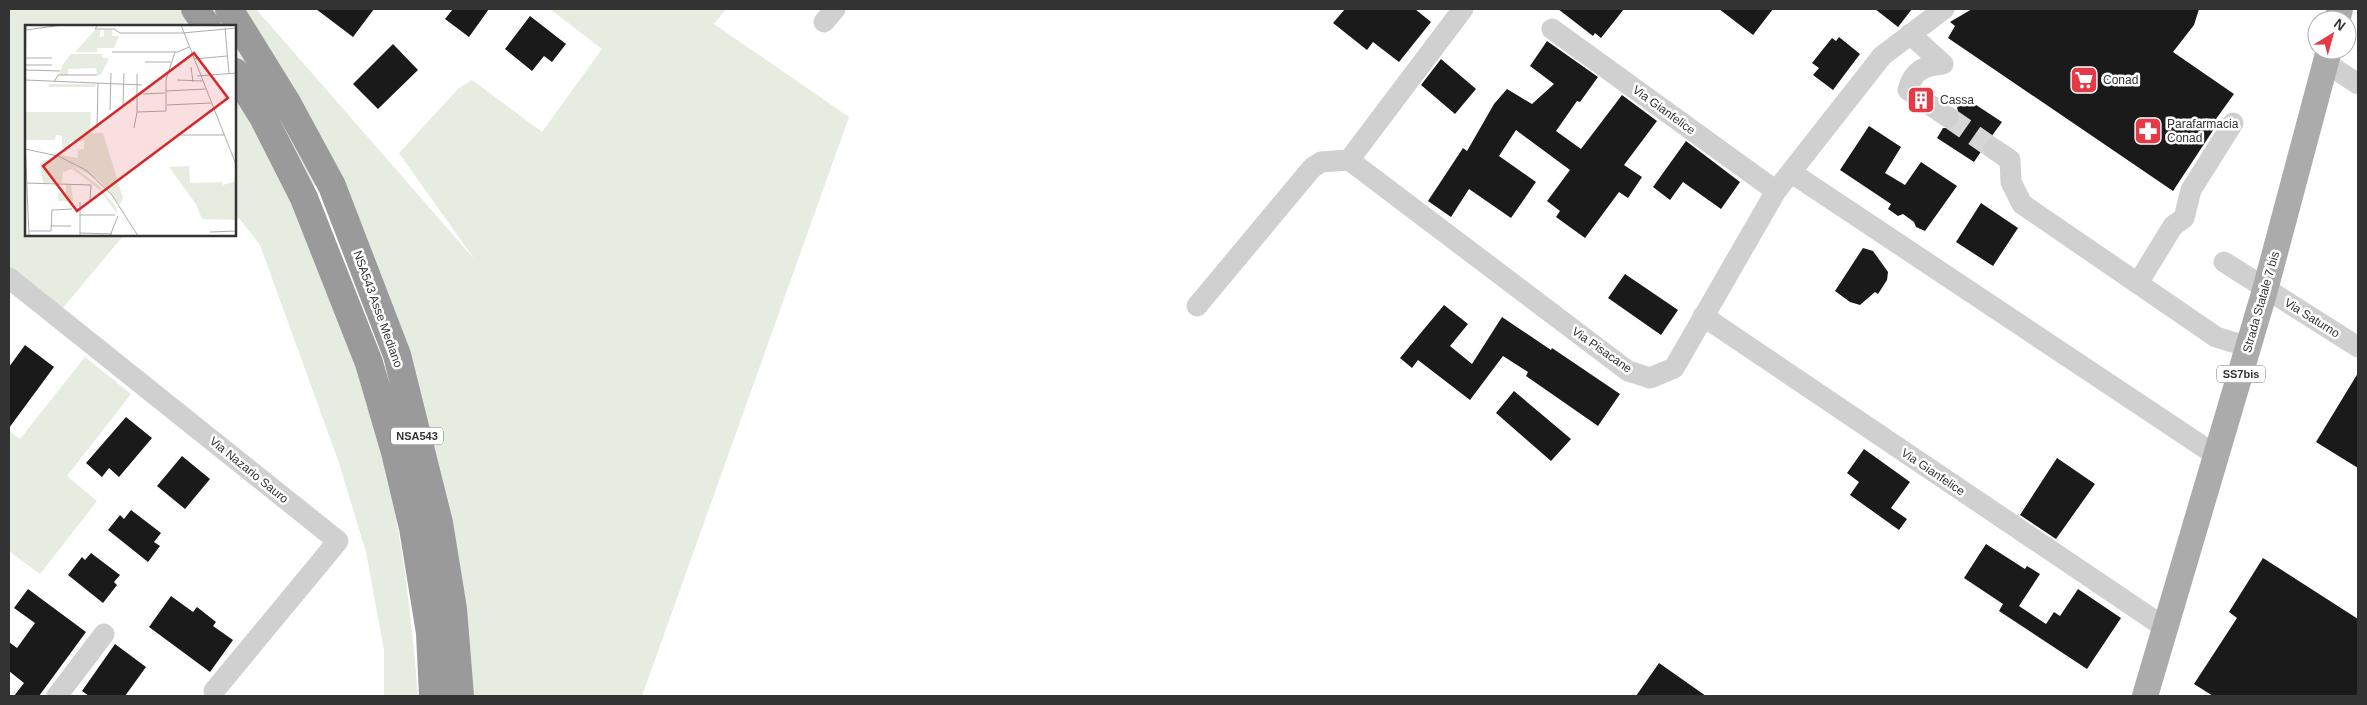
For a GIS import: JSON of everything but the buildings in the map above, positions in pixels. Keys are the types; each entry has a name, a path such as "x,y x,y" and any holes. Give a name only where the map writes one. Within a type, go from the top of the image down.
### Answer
{"highway":[{"path":"195,9 206,25"},
{"name":"NSA543 Asse Mediano","path":"229,9 286,101 332,186 397,355 435,505 453,609 460,696"},
{"name":"NSA543","path":"236,74 263,117 304,198 369,363 395,452 413,528 429,623 433,696"}],"main road":[{"name":"Strada Statale 7 bis","path":"2145,696 2265,290 2327,60"}],"street":[{"path":"1197,306 1312,168 1321,162 1349,160 1463,9"},
{"name":"Via Pisacane","path":"1349,160 1628,371 1650,378 1674,368 1702,316 1776,192 1882,56 1944,9"},
{"name":"Via Gianfelice","path":"1552,28 1776,192"},
{"path":"1910,34 1943,64 1928,66 1912,78 1908,90 1948,117"},
{"path":"2331,60 2358,84"},
{"path":"2138,284 2173,226 2184,218 2191,190 2233,123"},
{"path":"1994,149 2010,160 2011,182 2022,204 2216,337 2248,347"},
{"path":"1792,173 2217,456"},
{"name":"Via Saturno","path":"2224,262 2265,290 2358,347"},
{"name":"Via Nazario Sauro","path":"9,278 338,542 214,691"},
{"name":"Via Gianfelice","path":"1702,316 2164,628"},
{"path":"57,696 104,634"}],"shaded area":[{"path":"9,9 256,9 475,260 399,153 459,88 472,80 542,132 602,49 550,9 726,9 714,24 849,117 642,696 470,696 459,572 442,478 411,359 368,241 341,174 293,196 340,314 361,374 393,500 408,597 418,696 384,696 384,650 366,552 338,460 260,245 239,218 236,219 236,25 25,25 25,236 123,236 62,309 9,267"},
{"path":"85,357 131,394 67,476 97,501 40,574 9,551 9,431 20,439"}],"tunnel":[{"path":"1948,117 1994,149"}],"place":[{"name":"Conad","path":"2084,80"},
{"name":"Cassa","path":"1921,100"},
{"name":"Parafarmacia Conad","path":"2148,131"}]}
